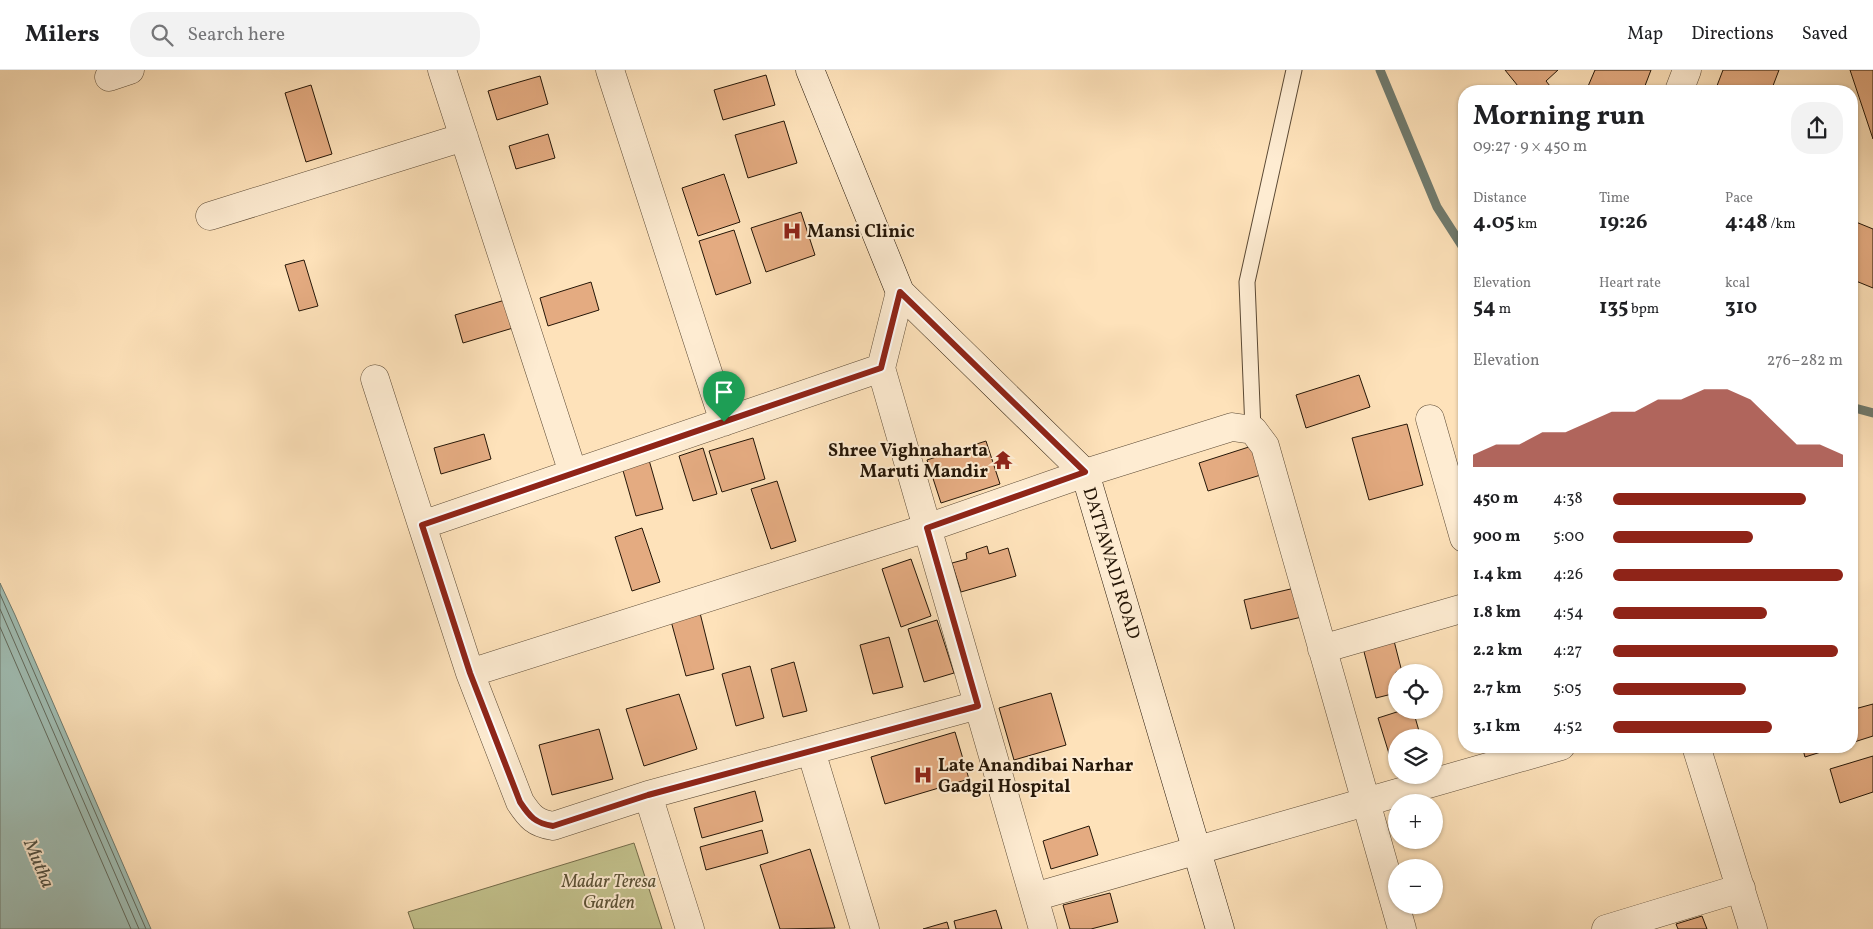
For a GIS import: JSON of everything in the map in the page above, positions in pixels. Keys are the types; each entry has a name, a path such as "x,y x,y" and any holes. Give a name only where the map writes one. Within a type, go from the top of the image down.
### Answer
{"street":[{"path":"442,70 573,473"},
{"path":"610,70 724,422"},
{"name":"DATTAWADI ROAD","path":"810,70 900,292 1085,472 1220,929"},
{"path":"1681,85 1687,70"},
{"path":"210,216 464,137"},
{"path":"900,292 881,368 1043,929"},
{"path":"422,525 881,368"},
{"path":"375,379 470,673 520,802 532,818 541,824 553,826 648,795 978,706"},
{"path":"1430,419 1458,517"},
{"path":"470,673 927,528 1085,472 1232,427 1253,430 1265,446 1402,929"},
{"path":"1322,649 1458,610"},
{"path":"811,751 865,929"},
{"path":"1034,897 1537,753"},
{"path":"1698,753 1753,929"},
{"path":"648,795 690,929"},
{"path":"1606,929 1741,888"}],"lane":[{"path":"1253,430 1247,282 1294,70"}],"green space":[{"name":"Madar Teresa Garden","path":"634,843 662,929 414,929 408,912"}],"water":[{"name":"Mutha","path":"0,583 15,615 151,929 0,929"}],"building":[{"path":"1505,70 1558,70 1546,81 1549,85 1517,85"},
{"path":"1595,70 1651,70 1645,85 1589,85"},
{"path":"1723,70 1779,70 1773,85 1717,85"},
{"path":"1850,70 1873,70 1873,139 1858,94 1858,85 1855,85"},
{"path":"766,75 775,105 723,120 714,90"},
{"path":"540,76 548,104 497,120 488,91"},
{"path":"311,85 332,154 306,162 285,93"},
{"path":"784,121 797,163 748,178 735,135"},
{"path":"548,134 555,158 516,169 509,146"},
{"path":"724,174 740,222 698,236 682,188"},
{"path":"801,212 815,255 766,272 751,228"},
{"path":"1858,223 1873,229 1873,288 1858,282"},
{"path":"734,230 751,283 716,295 699,241"},
{"path":"304,260 318,306 299,311 285,265"},
{"path":"591,282 599,310 548,326 540,298"},
{"path":"505,300 513,328 463,343 455,315"},
{"path":"1359,375 1370,407 1306,428 1296,395"},
{"path":"1407,424 1423,485 1369,500 1352,438"},
{"path":"484,434 491,459 441,474 434,448"},
{"path":"753,438 765,479 722,492 709,451"},
{"path":"986,441 1000,484 941,503 927,460"},
{"path":"1255,445 1264,474 1208,491 1199,463"},
{"path":"703,448 717,494 693,501 679,456"},
{"path":"647,453 663,509 636,516 620,460"},
{"path":"777,481 796,541 771,549 751,489"},
{"path":"642,528 660,582 632,591 615,537"},
{"path":"987,546 989,554 1008,548 1016,576 961,592 952,563 967,559 966,553"},
{"path":"911,559 931,616 901,627 882,569"},
{"path":"1299,587 1306,616 1251,629 1244,600"},
{"path":"700,613 714,669 686,676 671,621"},
{"path":"937,620 954,673 924,682 908,629"},
{"path":"889,637 903,687 873,694 860,645"},
{"path":"1393,637 1400,664 1388,664 1388,695 1376,698 1362,644"},
{"path":"794,662 807,711 783,717 771,669"},
{"path":"750,666 764,718 736,726 722,674"},
{"path":"1051,693 1066,745 1014,760 999,708"},
{"path":"679,694 697,749 644,766 626,709"},
{"path":"1873,704 1873,736 1858,741 1858,708"},
{"path":"1388,715 1388,719 1416,719 1418,729 1388,729 1388,750 1378,718"},
{"path":"599,729 613,779 552,795 539,745"},
{"path":"955,732 969,779 885,804 871,757"},
{"path":"1804,753 1818,753 1805,757"},
{"path":"1873,756 1873,792 1840,803 1830,769"},
{"path":"755,791 763,821 702,838 694,808"},
{"path":"1089,826 1098,855 1051,869 1043,841"},
{"path":"762,830 768,853 706,870 700,847"},
{"path":"810,849 835,928 780,929 760,865"},
{"path":"1110,893 1118,922 1091,929 1070,929 1063,905"},
{"path":"996,910 1002,929 956,929 954,921"},
{"path":"1702,916 1707,929 1678,929 1676,924"},
{"path":"947,922 949,929 923,929"}],"waterway":[{"path":"1380,70 1437,207 1458,240"},
{"path":"1858,409 1873,413"}],"place":[{"name":"Mansi Clinic","path":"792,231"},
{"name":"Shree Vighnaharta Maruti Mandir","path":"1003,460"},
{"name":"Late Anandibai Narhar Gadgil Hospital","path":"923,775"}],"route":[{"path":"900,292 1085,472 927,528 978,706 648,795 553,826 541,824 532,818 520,802 470,673 422,525 724,422 881,368 900,292"}]}
